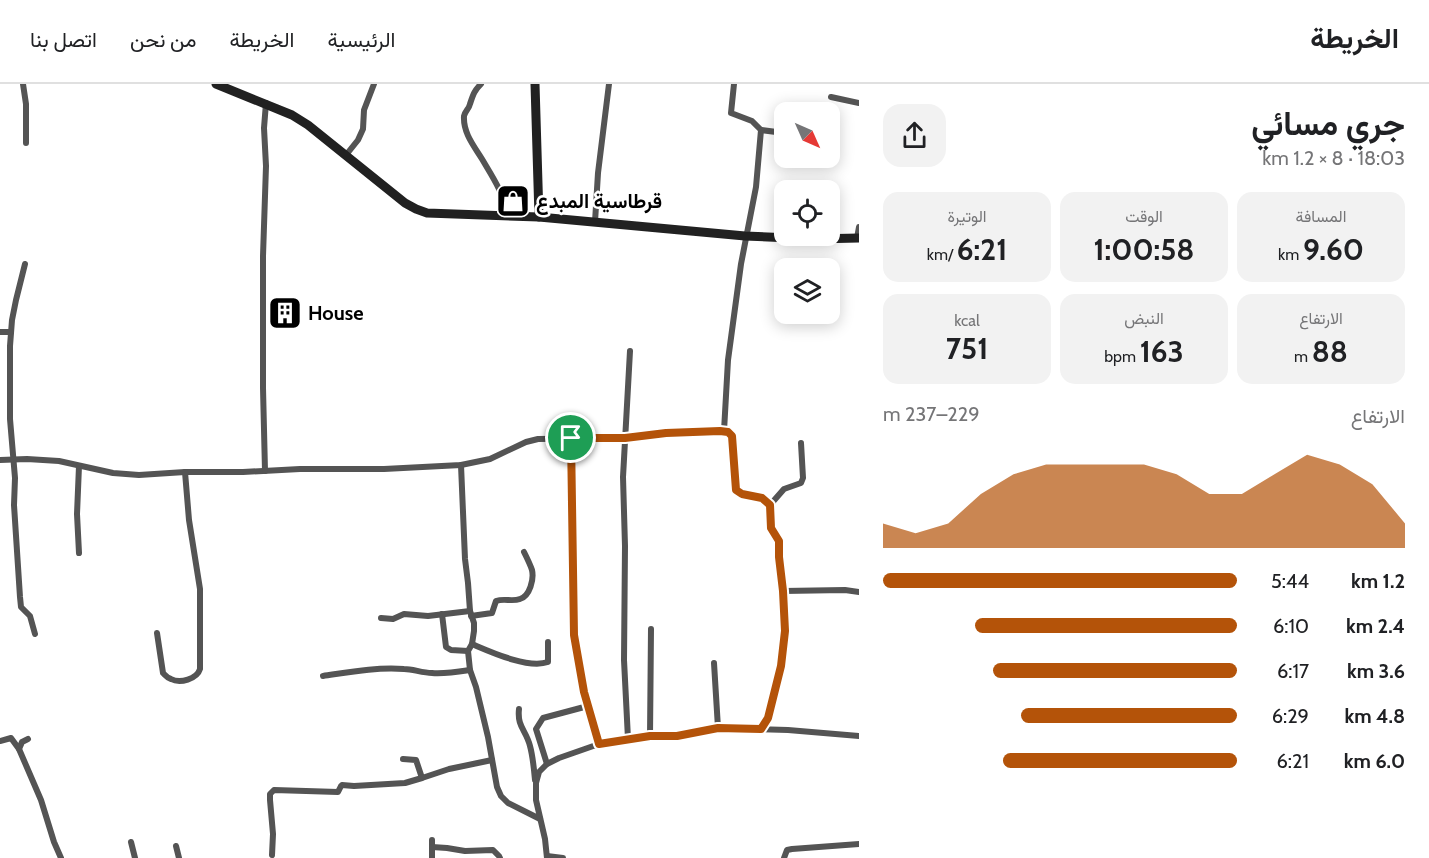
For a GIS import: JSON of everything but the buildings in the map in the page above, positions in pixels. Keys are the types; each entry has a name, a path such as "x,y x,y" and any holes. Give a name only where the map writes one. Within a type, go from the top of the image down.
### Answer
{"street":[{"path":"23,84 26,104 26,143"},
{"path":"216,84 292,114 405,202 422,212 539,217 746,236 814,239 858,238 859,227"},
{"path":"346,155 358,140 363,129 364,110 374,84"},
{"path":"482,84 473,92 466,110 465,123 468,138 497,186 506,206 507,215"},
{"path":"535,84 539,217"},
{"path":"595,222 598,172 609,84"},
{"path":"734,84 731,113 752,121 761,130 774,132"},
{"path":"831,97 859,103"},
{"path":"265,471 263,256 266,103"},
{"path":"724,431 728,360 746,236 756,187 761,130"},
{"path":"25,264 18,289 11,332 10,419 14,459 15,536 21,608 30,616 35,634"},
{"path":"0,332 11,332"},
{"path":"628,739 624,660 623,477 630,351"},
{"path":"0,460 59,461 139,475 300,469 384,469 461,465 490,459 526,442 538,439 625,438 666,433 724,431 732,436 736,490 742,494 762,498 770,505"},
{"path":"571,438 574,635 580,676 599,744"},
{"path":"761,729 768,718 785,631 779,541 771,528 770,505 784,489 801,483 803,478 801,443"},
{"path":"461,465 465,559 474,631 472,644 468,651 470,670 501,796 508,803 540,819"},
{"path":"79,466 77,514 79,553"},
{"path":"157,633 163,673 167,678 174,681 192,679 198,674 200,669 200,589 189,520 185,472"},
{"path":"381,618 393,619 404,614 428,616 492,613 496,602 503,599 521,599 526,594 532,582 532,570 524,552"},
{"path":"783,591 845,590 859,592"},
{"path":"442,614 446,648 468,651"},
{"path":"650,736 651,629"},
{"path":"472,644 513,659 529,663 545,663 549,659 548,642"},
{"path":"714,663 718,728"},
{"path":"323,676 369,669 404,669 431,673 470,670"},
{"path":"527,737 543,718 588,706"},
{"path":"519,709 520,725 530,747 536,783 536,800 547,857 562,858"},
{"path":"536,783 539,772 547,764 559,758 599,744 628,739 677,736 718,728 859,736"},
{"path":"536,729 547,764"},
{"path":"0,741 12,738 19,748 41,800 61,858"},
{"path":"19,748 22,742 28,739"},
{"path":"403,759 416,760 422,778"},
{"path":"272,855 270,794 274,790 338,792 342,785 405,783 449,769 492,760"},
{"path":"131,842 135,858"},
{"path":"432,858 432,844 465,851 493,850 500,855 500,858"},
{"path":"784,858 787,850 792,849 859,844"},
{"path":"176,846 179,858"},
{"path":"462,858 465,851"}],"place":[{"name":"قرطاسية المبدع","path":"513,201"},
{"name":"House","path":"285,313"}],"route":[{"path":"720,431 728,432 732,436 736,490 742,494 758,496 770,505 771,528 779,541 785,631 781,666 768,718 761,729 718,728 677,736 650,736 599,744 580,676 574,635 571,438 625,438 666,433 720,431"}]}
